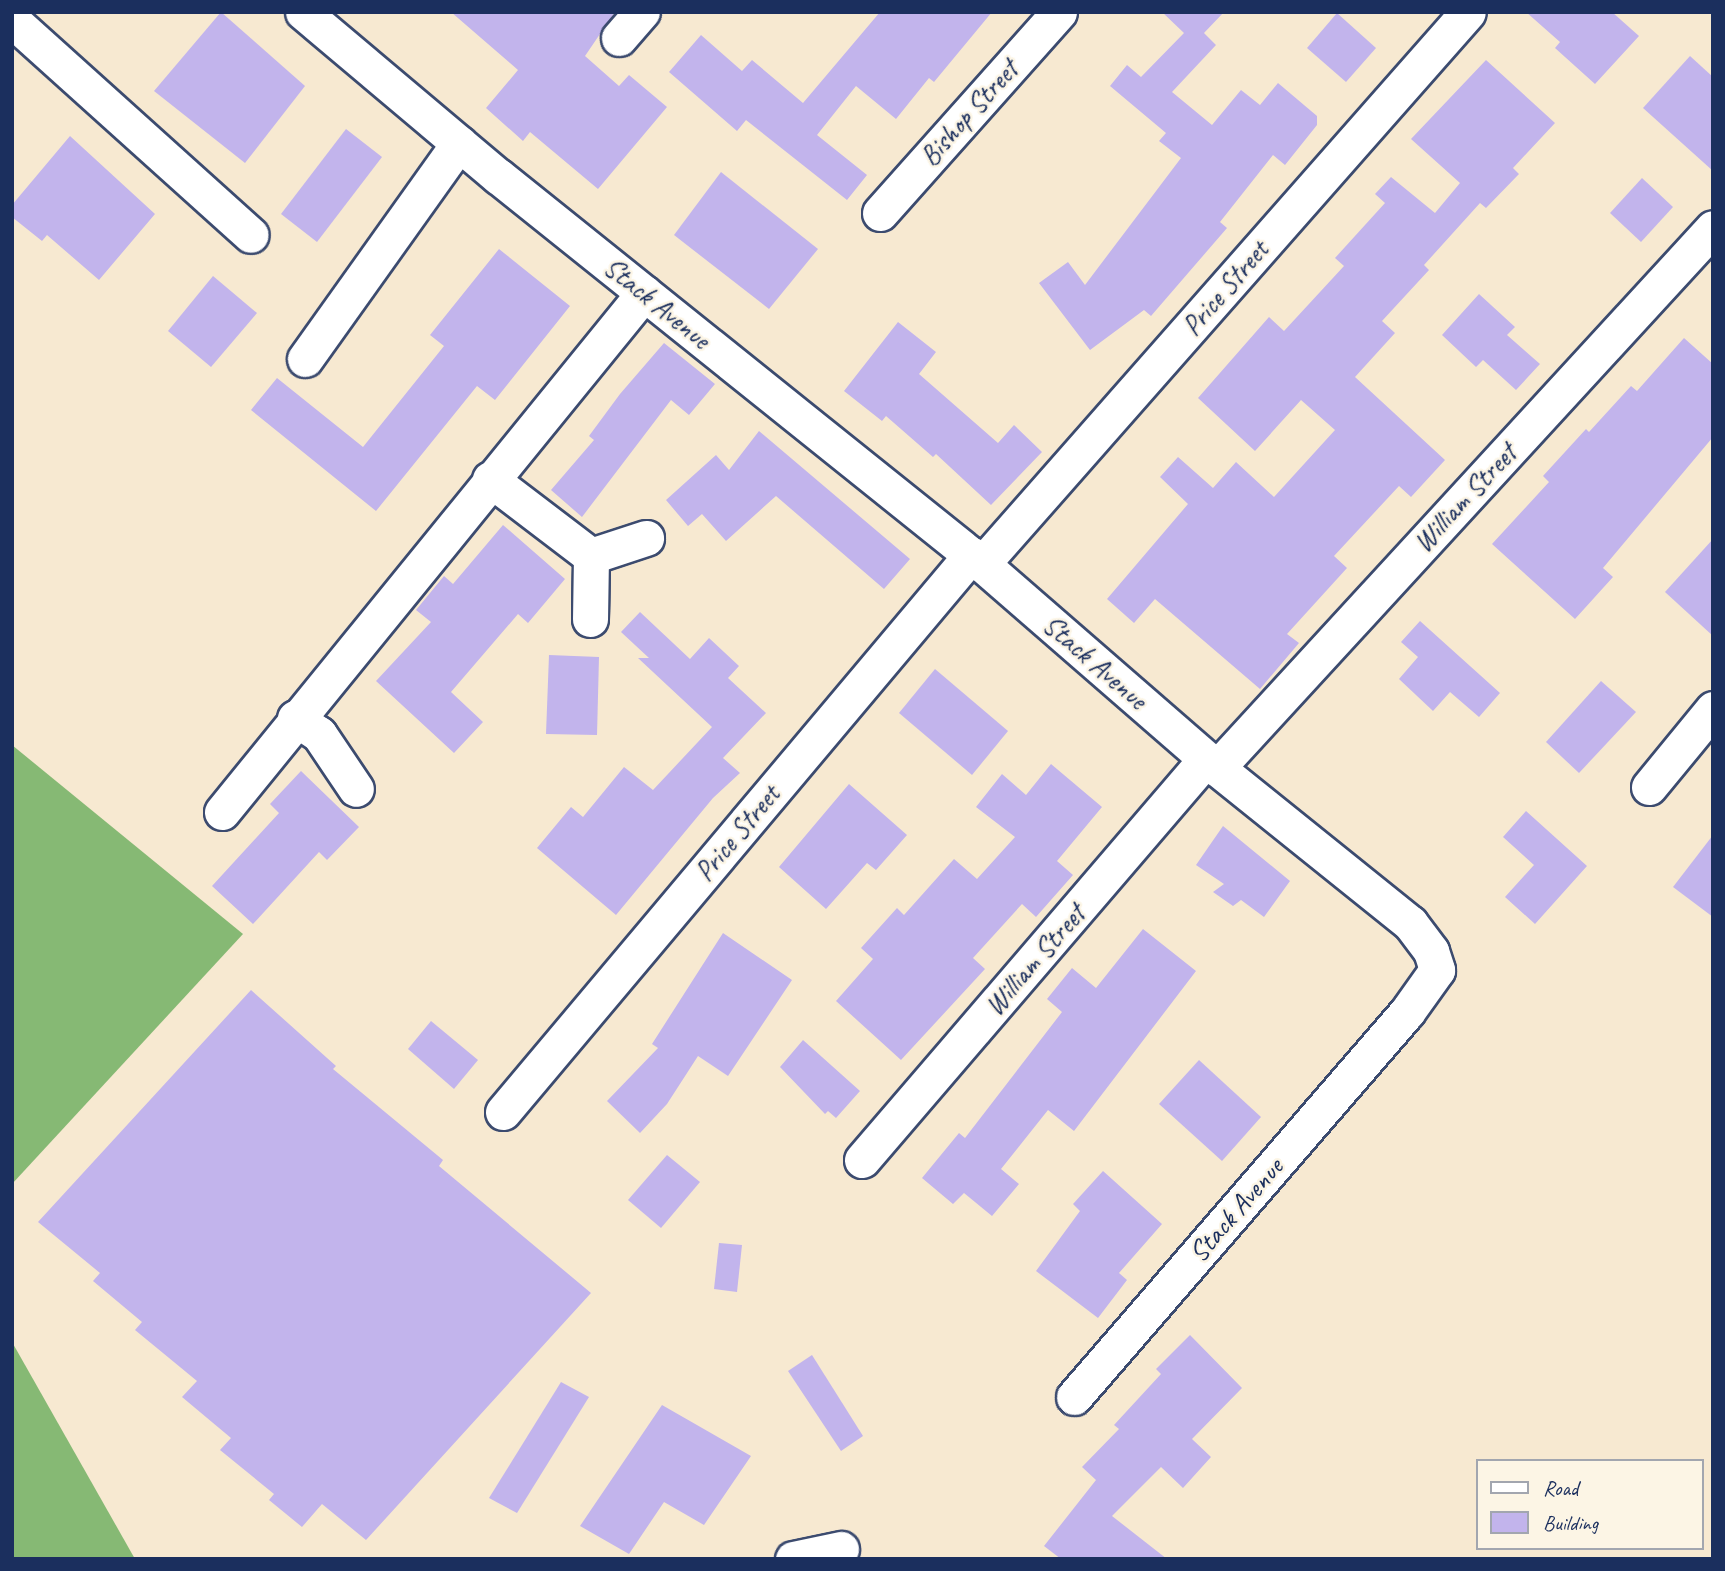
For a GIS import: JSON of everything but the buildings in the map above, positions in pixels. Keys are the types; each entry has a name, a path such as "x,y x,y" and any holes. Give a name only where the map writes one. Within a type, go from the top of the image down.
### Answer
{"street":[{"name":"Stack Avenue","path":"303,12 458,143 977,559 1212,764 1410,923 1431,951 1437,970 1407,1012 1074,1397"},
{"path":"619,38 642,12"},
{"name":"Bishop Street","path":"880,213 1059,12"},
{"name":"Price Street","path":"503,1112 977,559 1468,12"},
{"path":"12,20 251,235"},
{"path":"305,359 458,143"},
{"name":"William Street","path":"862,1160 1212,764 1713,228"},
{"path":"222,812 295,718 644,293"},
{"path":"490,479 591,556"},
{"path":"591,556 646,538"},
{"path":"590,619 591,556"},
{"path":"1648,787 1713,709"},
{"path":"295,718 319,734 338,756 356,789"},
{"path":"793,1559 841,1549"}],"green space":[{"path":"12,745 243,934 12,1184"},
{"path":"12,1342 135,1559 12,1559"}]}
